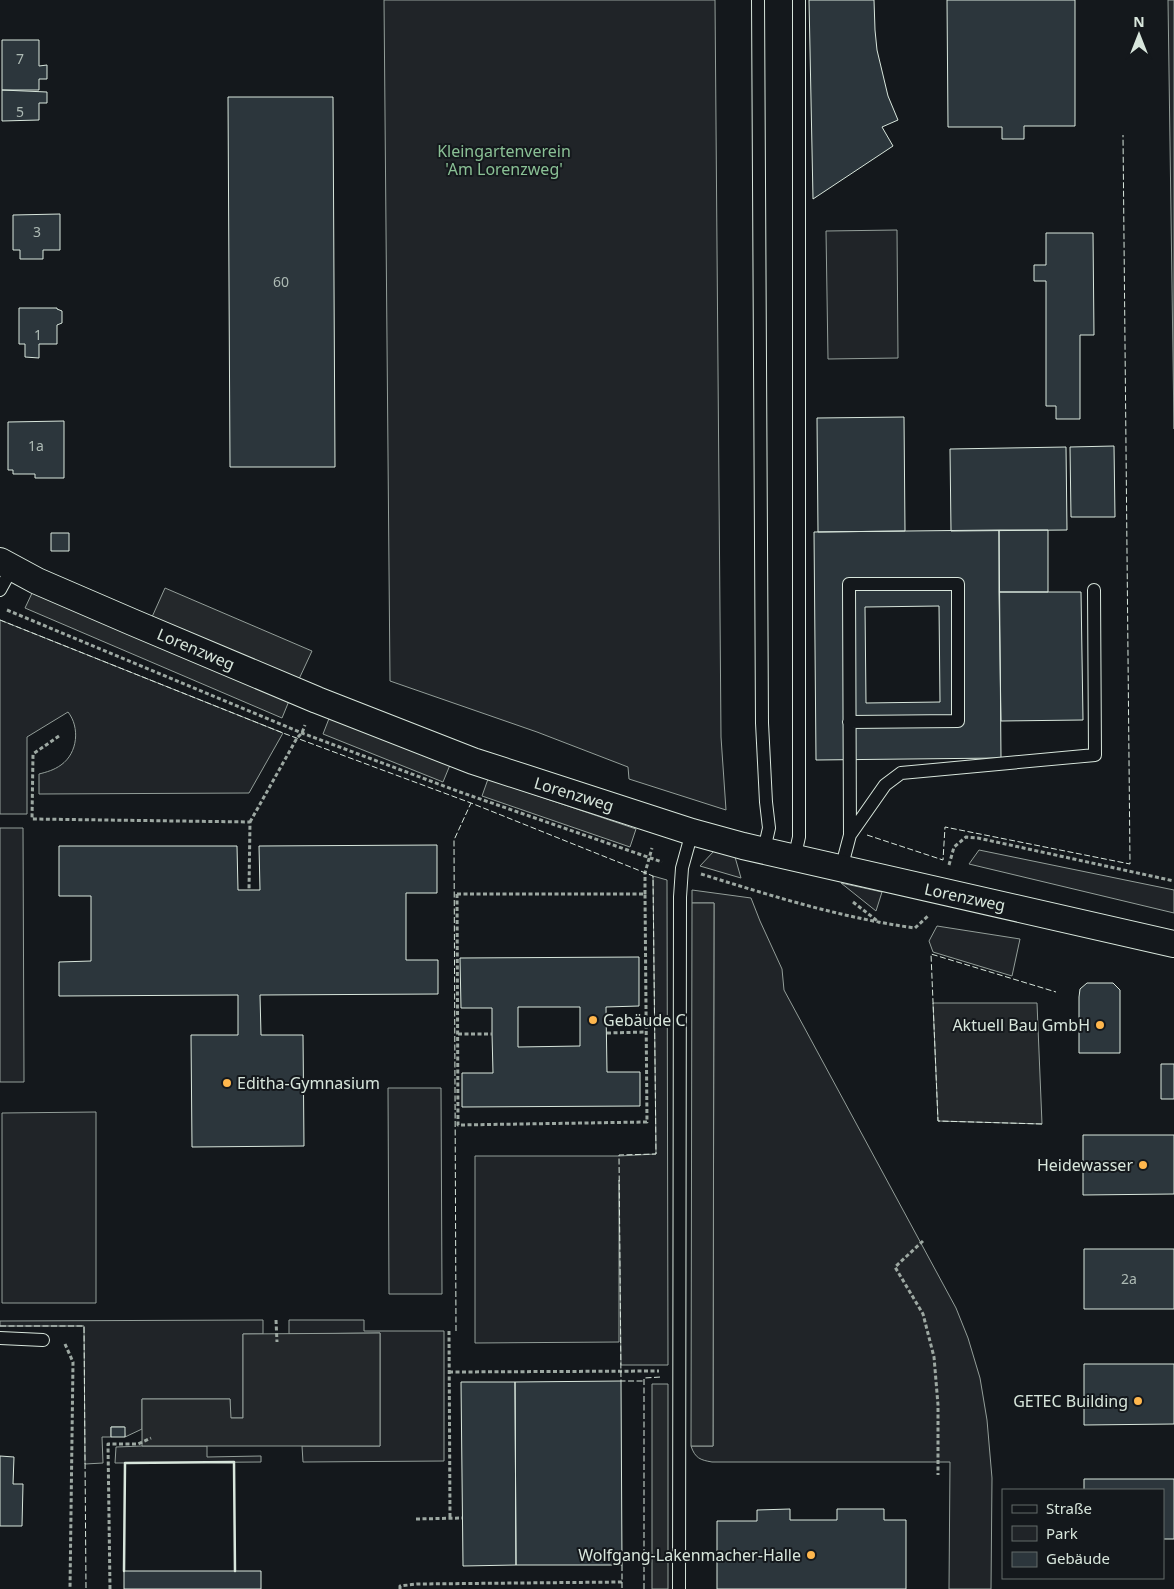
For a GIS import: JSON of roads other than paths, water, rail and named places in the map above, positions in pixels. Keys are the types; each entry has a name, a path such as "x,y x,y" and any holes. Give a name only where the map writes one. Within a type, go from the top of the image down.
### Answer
{"street":[{"name":"Lorenzweg","path":"4,573 37,581 317,700 473,761 692,832 794,859 1174,944"}],"lane":[{"path":"758,0 762,723 769,828 764,850"},
{"path":"794,859 799,837 799,0"},
{"path":"841,869 850,835 849,722 849,584 958,584 958,721 849,722"},
{"path":"850,835 885,785 900,774 1095,755 1094,590"},
{"path":"679,1589 680,897 682,868 692,832"},
{"path":"0,1338 43,1340"}],"place":[{"name":"Gebäude C","path":"593,1020"},
{"name":"Aktuell Bau GmbH","path":"1100,1025"},
{"name":"Editha-Gymnasium","path":"227,1083"},
{"name":"Heidewasser","path":"1143,1165"},
{"name":"GETEC Building","path":"1138,1401"},
{"name":"Wolfgang-Lakenmacher-Halle","path":"811,1555"}],"park label":[{"name":"Kleingartenverein 'Am Lorenzweg'","path":"504,160"}]}
